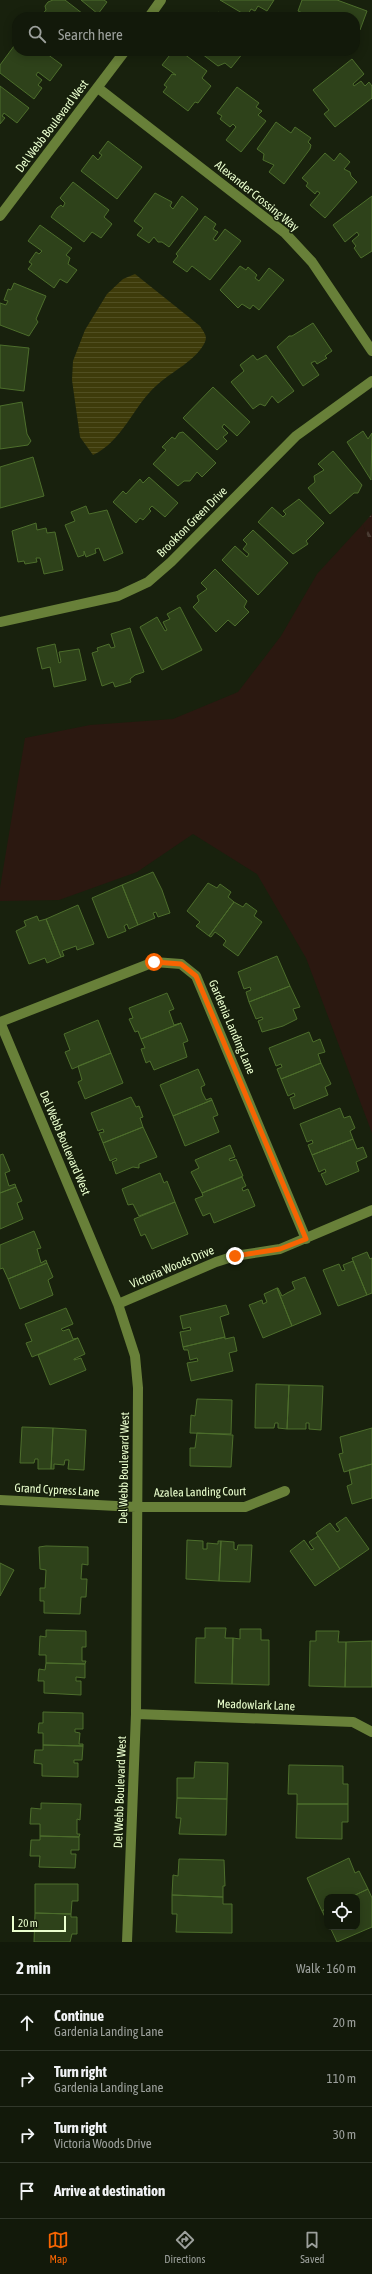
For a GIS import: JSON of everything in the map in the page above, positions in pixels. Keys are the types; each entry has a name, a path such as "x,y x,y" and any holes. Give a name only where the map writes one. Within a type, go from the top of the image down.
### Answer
{"street":[{"path":"153,12 162,0"},
{"name":"Del Webb Boulevard West","path":"0,216 121,56"},
{"name":"Alexander Crossing Way","path":"98,88 285,233 312,262 372,351"},
{"name":"Brookton Green Drive","path":"0,622 118,596 148,582 177,556 296,436 372,382"},
{"name":"Gardenia Landing Lane","path":"0,1022 154,962 181,964 196,976 306,1239"},
{"name":"Del Webb Boulevard West","path":"0,1022 118,1304 135,1356 138,1388 136,1507 136,1714 127,1942"},
{"name":"Victoria Woods Drive","path":"118,1304 235,1256 280,1249 372,1210"},
{"name":"Azalea Landing Court","path":"136,1507 245,1507 285,1491"},
{"name":"Grand Cypress Lane","path":"0,1500 136,1507"},
{"name":"Meadowlark Lane","path":"136,1714 353,1722 372,1732"}],"green space":[{"path":"372,514 372,548 363,524"},
{"path":"363,524 372,548 372,1133 306,958 257,874 193,834 137,872 59,900 0,901 0,888 25,738 90,725 173,719 238,692 281,636 317,574"}],"shaded area":[{"path":"135,274 200,326 205,334 206,340 196,355 163,380 149,393 112,441 93,455 80,437 72,380 73,361 85,330 107,294 123,279"}],"building":[{"path":"53,0 65,0 81,12 44,12 46,10 45,6 48,2"},
{"path":"81,0 104,0 107,2 100,12 96,12"},
{"path":"220,0 274,0 267,11 258,6 255,11 251,9 249,12 240,12"},
{"path":"302,0 337,0 367,11 360,30 360,12 298,11"},
{"path":"12,49 12,56 50,56 62,65 50,81 38,72 36,75 42,80 38,85 42,88 34,99 0,73 0,65"},
{"path":"169,56 187,56 207,71 202,78 211,86 198,103 195,102 188,111 163,92 167,87 164,85 172,74 176,75 162,65"},
{"path":"205,56 241,56 231,68 225,63 218,66"},
{"path":"352,59 364,74 353,84 354,86 361,81 365,86 369,82 372,86 372,98 335,127 324,114 329,110 313,90"},
{"path":"0,86 29,108 17,123 4,113 2,116 5,118 0,124"},
{"path":"237,87 259,103 256,107 262,111 258,115 266,121 241,152 226,140 236,127 233,124 230,127 220,119 222,116 217,113"},
{"path":"276,122 291,133 295,127 311,138 308,142 311,145 310,149 284,184 269,172 274,165 263,160 264,154 257,149"},
{"path":"108,141 142,167 117,199 81,171 93,155 98,160 102,155 99,153"},
{"path":"325,153 334,161 340,153 350,162 344,169 350,172 351,176 357,182 325,218 310,205 320,193 317,191 315,194 306,186 308,183 302,178"},
{"path":"73,182 109,210 104,217 112,224 101,238 92,232 84,242 51,217 57,208 61,205 63,207 65,203 60,198"},
{"path":"155,193 172,202 170,206 173,209 182,196 198,209 169,247 162,242 158,242 154,237 149,243 137,235 143,228 134,221"},
{"path":"372,196 372,251 361,258 354,248 356,246 352,241 359,235 357,232 345,242 333,225"},
{"path":"205,216 216,224 213,229 218,232 213,239 216,241 225,229 241,241 210,280 192,266 187,272 173,262 178,256 176,254"},
{"path":"40,225 72,248 66,255 70,258 68,264 77,270 67,283 60,279 54,288 28,269 32,264 29,262 36,252 39,254 42,251 28,241"},
{"path":"240,266 246,270 248,267 257,275 255,278 259,281 269,268 284,280 259,310 253,305 250,309 242,304 238,308 220,290"},
{"path":"14,283 46,296 36,319 38,322 29,336 0,325 0,303 6,305 8,301 4,300 8,289 11,290"},
{"path":"313,323 332,351 325,356 327,358 317,364 315,361 311,363 319,375 303,386 277,347 289,336 292,336"},
{"path":"0,345 29,348 24,391 0,388"},
{"path":"253,355 257,360 266,355 294,391 278,403 272,396 265,406 260,404 253,409 231,382 244,371 240,365"},
{"path":"213,387 250,422 237,436 224,424 222,427 228,433 223,437 227,441 217,450 183,418"},
{"path":"22,402 27,434 31,441 28,445 0,449 0,406"},
{"path":"363,431 368,439 372,433 371,480 347,442"},
{"path":"183,432 216,463 202,477 197,472 190,481 184,481 178,486 153,464 166,450 162,447 172,437 175,439 179,433"},
{"path":"333,451 362,485 358,493 354,493 330,514 308,488 315,482 314,476 324,470 318,464"},
{"path":"33,457 44,496 0,508 0,467"},
{"path":"149,477 178,503 165,517 152,506 149,509 151,511 143,520 140,518 136,523 113,502 123,491 126,494 140,479 143,483"},
{"path":"299,499 324,523 306,541 308,544 293,554 258,522 272,507 283,517 286,514 283,511"},
{"path":"86,506 89,514 107,510 123,553 104,561 99,548 95,549 96,553 86,557 84,551 84,555 78,557 65,525 75,521 71,512"},
{"path":"36,523 37,530 46,528 47,533 55,532 63,570 44,574 40,558 36,558 37,562 25,564 24,561 18,562 12,531"},
{"path":"253,530 288,563 258,595 222,560 235,546 247,557 249,554 243,549 247,544 243,540"},
{"path":"215,569 247,601 244,607 249,612 235,626 228,620 216,632 193,607 199,601 197,596 207,589 201,583"},
{"path":"180,607 202,650 162,670 140,627 157,617 165,631 167,630 163,622 170,619 167,614"},
{"path":"130,628 144,672 135,675 130,679 131,682 115,687 113,682 102,686 92,653 98,651 97,648 109,644 111,648 115,647 111,634"},
{"path":"55,644 59,663 61,662 59,652 79,649 86,680 54,687 50,667 42,669 37,648"},
{"path":"153,872 162,890 170,913 158,917 156,912 153,913 155,918 138,925 122,885"},
{"path":"208,883 217,888 220,884 231,892 228,897 234,902 209,936 196,926 200,922 187,911"},
{"path":"122,885 138,925 129,929 127,924 124,926 126,931 108,938 92,898"},
{"path":"234,902 243,907 246,903 257,911 254,916 262,922 238,956 223,945 226,941 215,932 211,937 209,936"},
{"path":"78,905 94,944 77,950 76,946 62,951 64,956 61,957 46,919"},
{"path":"37,916 39,921 46,919 61,957 47,963 45,958 29,964 16,931 26,926 24,921"},
{"path":"277,956 290,986 249,1002 246,992 251,990 250,987 244,989 238,972"},
{"path":"290,986 300,1007 293,1009 297,1019 283,1026 262,1032 258,1021 263,1019 262,1017 256,1019 249,1002"},
{"path":"167,993 174,1009 169,1011 174,1025 181,1023 141,1039 138,1031 135,1032 129,1019 133,1018 129,1008"},
{"path":"98,1020 111,1053 72,1069 65,1052 70,1050 64,1034"},
{"path":"181,1023 188,1041 183,1043 187,1057 154,1070 150,1061 146,1063 141,1049 145,1048 141,1039"},
{"path":"309,1032 313,1042 320,1039 325,1052 318,1054 321,1063 281,1079 277,1069 282,1067 281,1064 276,1066 269,1048"},
{"path":"111,1053 123,1083 85,1099 78,1082 82,1080 78,1066"},
{"path":"321,1063 331,1084 325,1087 328,1095 294,1109 290,1098 295,1096 294,1093 288,1096 281,1079"},
{"path":"198,1069 205,1085 201,1087 202,1092 206,1100 211,1098 212,1100 173,1116 160,1085"},
{"path":"131,1097 136,1107 139,1106 143,1117 140,1118 143,1127 103,1143 99,1133 104,1132 103,1129 98,1131 91,1113"},
{"path":"212,1100 218,1115 213,1117 219,1132 185,1146 173,1116"},
{"path":"340,1108 344,1118 350,1116 355,1128 350,1131 353,1139 312,1155 308,1145 313,1143 312,1140 307,1142 300,1124"},
{"path":"143,1127 157,1157 139,1164 139,1168 133,1167 116,1174 112,1162 117,1160 116,1158 110,1161 103,1143"},
{"path":"353,1139 357,1149 363,1147 367,1157 356,1162 359,1171 326,1185 321,1174 326,1172 325,1169 319,1172 312,1155"},
{"path":"230,1145 235,1157 229,1159 230,1161 236,1159 243,1176 202,1193 191,1172 199,1168 195,1160"},
{"path":"3,1154 10,1171 5,1173 9,1186 15,1184 16,1187 0,1193 0,1155"},
{"path":"160,1173 164,1183 167,1181 175,1202 139,1216 133,1204 128,1205 122,1189"},
{"path":"242,1177 246,1186 242,1188 243,1191 248,1189 255,1206 214,1223 210,1213 203,1216 195,1199 203,1196 202,1193"},
{"path":"16,1187 22,1201 17,1203 23,1219 0,1229 0,1193"},
{"path":"175,1202 188,1234 152,1249 145,1234 141,1236 134,1219"},
{"path":"34,1231 41,1248 37,1249 41,1263 46,1260 47,1263 8,1279 3,1268 0,1269 0,1245"},
{"path":"367,1252 370,1259 372,1258 372,1293 367,1295 352,1258"},
{"path":"353,1261 367,1295 338,1306 323,1270 339,1264 342,1271 345,1270 343,1265"},
{"path":"47,1263 53,1277 48,1280 53,1295 20,1309 8,1279"},
{"path":"305,1277 321,1314 292,1326 277,1288 282,1296 295,1289 292,1282"},
{"path":"277,1288 292,1326 263,1338 249,1305 262,1300 263,1304 267,1302 264,1294"},
{"path":"226,1305 229,1314 220,1317 225,1337 183,1347 180,1332 191,1330 190,1327 183,1329 180,1316"},
{"path":"66,1308 73,1324 61,1329 63,1331 69,1329 73,1339 78,1338 32,1357 26,1343 32,1341 25,1324"},
{"path":"225,1337 225,1339 234,1337 237,1351 229,1353 233,1371 191,1381 187,1363 198,1361 197,1358 190,1360 188,1350 184,1350 183,1347"},
{"path":"78,1338 85,1354 74,1360 81,1358 86,1370 50,1385 38,1355"},
{"path":"256,1384 289,1385 287,1429 278,1428 278,1423 275,1423 274,1428 255,1428"},
{"path":"289,1385 323,1386 321,1430 309,1429 309,1423 306,1423 306,1429 287,1429"},
{"path":"197,1399 232,1400 231,1434 190,1433 191,1415 195,1416"},
{"path":"22,1427 53,1428 51,1469 38,1469 38,1459 35,1459 34,1463 20,1463"},
{"path":"53,1428 86,1430 84,1470 68,1469 69,1460 65,1460 64,1465 54,1464 54,1469 51,1469"},
{"path":"372,1428 372,1464 344,1472 339,1454 343,1453 340,1437"},
{"path":"197,1433 233,1435 231,1467 190,1466 190,1448 195,1448"},
{"path":"372,1464 372,1498 352,1504 347,1486 352,1484 349,1470"},
{"path":"346,1517 369,1549 340,1569 316,1533 330,1523 337,1532 340,1530 336,1524"},
{"path":"318,1536 340,1569 315,1586 290,1551 304,1540 311,1550 314,1549 309,1542"},
{"path":"187,1540 203,1541 203,1549 207,1549 207,1543 218,1544 218,1541 221,1541 219,1581 186,1579"},
{"path":"221,1541 234,1542 234,1549 237,1550 238,1545 252,1545 250,1582 219,1581"},
{"path":"39,1547 88,1547 88,1565 82,1564 81,1579 87,1579 86,1597 81,1597 80,1614 44,1613 44,1601 40,1601 40,1588 45,1588 46,1570 40,1569"},
{"path":"0,1563 14,1570 0,1596"},
{"path":"205,1628 226,1628 225,1638 233,1638 232,1684 195,1683 196,1638 205,1638"},
{"path":"240,1629 261,1629 261,1640 269,1640 269,1685 232,1684 233,1638 240,1639"},
{"path":"46,1630 86,1631 86,1647 82,1647 82,1661 86,1661 85,1664 46,1663 46,1655 39,1655 40,1636 46,1637"},
{"path":"316,1631 339,1631 338,1642 346,1642 345,1687 309,1686 310,1641 316,1641"},
{"path":"372,1641 372,1687 345,1687 346,1642"},
{"path":"46,1663 85,1664 85,1678 76,1677 76,1681 81,1681 81,1695 44,1693 44,1681 38,1681 39,1669 45,1670"},
{"path":"43,1712 83,1713 83,1729 75,1729 75,1732 80,1733 79,1744 83,1744 83,1746 43,1745 43,1733 38,1733 39,1723 43,1723"},
{"path":"43,1745 83,1746 82,1760 74,1760 74,1763 78,1763 78,1777 42,1776 42,1764 34,1763 35,1750 43,1750"},
{"path":"195,1762 228,1763 227,1799 177,1798 177,1778 194,1778"},
{"path":"289,1765 343,1766 343,1784 348,1784 348,1804 297,1804 297,1794 288,1794"},
{"path":"177,1798 227,1799 226,1835 179,1834 181,1818 176,1818"},
{"path":"41,1803 81,1804 80,1820 77,1819 77,1834 80,1834 79,1837 40,1836 40,1824 30,1824 31,1808 41,1809"},
{"path":"297,1804 348,1804 348,1822 342,1822 342,1839 296,1838"},
{"path":"40,1836 79,1837 79,1850 71,1850 71,1854 76,1854 75,1868 39,1867 40,1856 30,1856 31,1840 40,1840"},
{"path":"349,1858 355,1873 359,1871 368,1889 357,1894 324,1894 324,1910 322,1911 307,1878"},
{"path":"179,1859 224,1860 225,1886 223,1886 223,1897 172,1895 173,1875 178,1876"},
{"path":"35,1884 78,1884 78,1901 72,1901 71,1914 35,1913"},
{"path":"368,1889 372,1898 372,1927 337,1942 331,1930 360,1930 360,1894 357,1894"},
{"path":"172,1895 223,1897 223,1904 232,1904 232,1933 176,1932 177,1914 172,1914"},
{"path":"35,1913 71,1914 71,1917 77,1917 77,1934 72,1934 70,1942 34,1942"}],"route":[{"path":"154,962 181,964 196,976 306,1239 280,1249 235,1256"}]}
